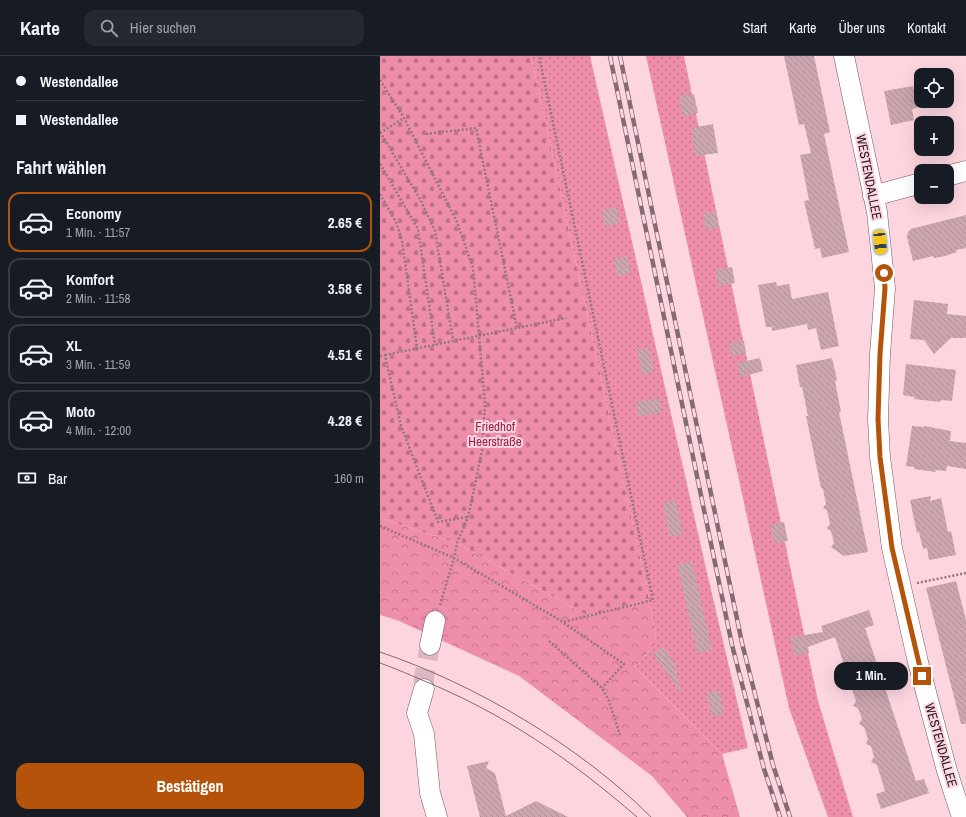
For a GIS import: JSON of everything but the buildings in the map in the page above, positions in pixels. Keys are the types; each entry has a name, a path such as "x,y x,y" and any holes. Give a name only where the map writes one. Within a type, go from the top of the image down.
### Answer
{"street":[{"name":"WESTENDALLEE","path":"844,56 877,212 885,288 880,354 878,419 884,495 892,548 918,662 947,771 962,817"},
{"path":"954,174 966,171"},
{"path":"873,196 914,185"},
{"path":"430,645 435,621"},
{"path":"424,689 417,713 424,734 430,793 437,817"}],"path":[{"path":"539,56 654,600 563,622"},
{"path":"380,80 404,118 457,222 473,268 480,335 485,404 482,451 468,517 457,543 435,621"},
{"path":"404,118 380,132 420,199 435,231 453,340"},
{"path":"426,134 476,128 517,328"},
{"path":"380,164 418,229 435,345"},
{"path":"380,194 396,222 402,241 417,348"},
{"path":"380,356 566,318"},
{"path":"385,355 401,426 438,522 468,517"},
{"path":"380,526 454,558 563,622 624,664 602,688"},
{"path":"913,584 966,573"},
{"path":"549,640 602,688 609,701 620,735"}],"green space":[{"name":"Friedhof Heerstraße","path":"380,56 531,56 649,599 588,616 457,543 380,518"},
{"path":"531,56 590,56 748,748 722,754 635,667 657,643 649,599"},
{"path":"646,56 684,56 818,701 853,817 828,817 789,708"},
{"path":"380,518 457,543 588,616 649,599 657,643 635,667 722,754 740,817 687,817 652,776 519,676 397,620 380,615"}],"tunnel":[{"path":"424,689 424,677 430,645"}],"tram line":[{"path":"380,652 416,665 452,681 524,720 559,742 592,766 623,791 651,817"},
{"path":"380,663 452,693 509,723 587,776 637,817"}],"railway":[{"path":"610,56 732,645 764,769 780,817"},
{"path":"620,56 742,643 773,765 790,817"}],"route":[{"path":"884,273 885,288 880,354 878,419 880,457 892,548 922,676"}]}
